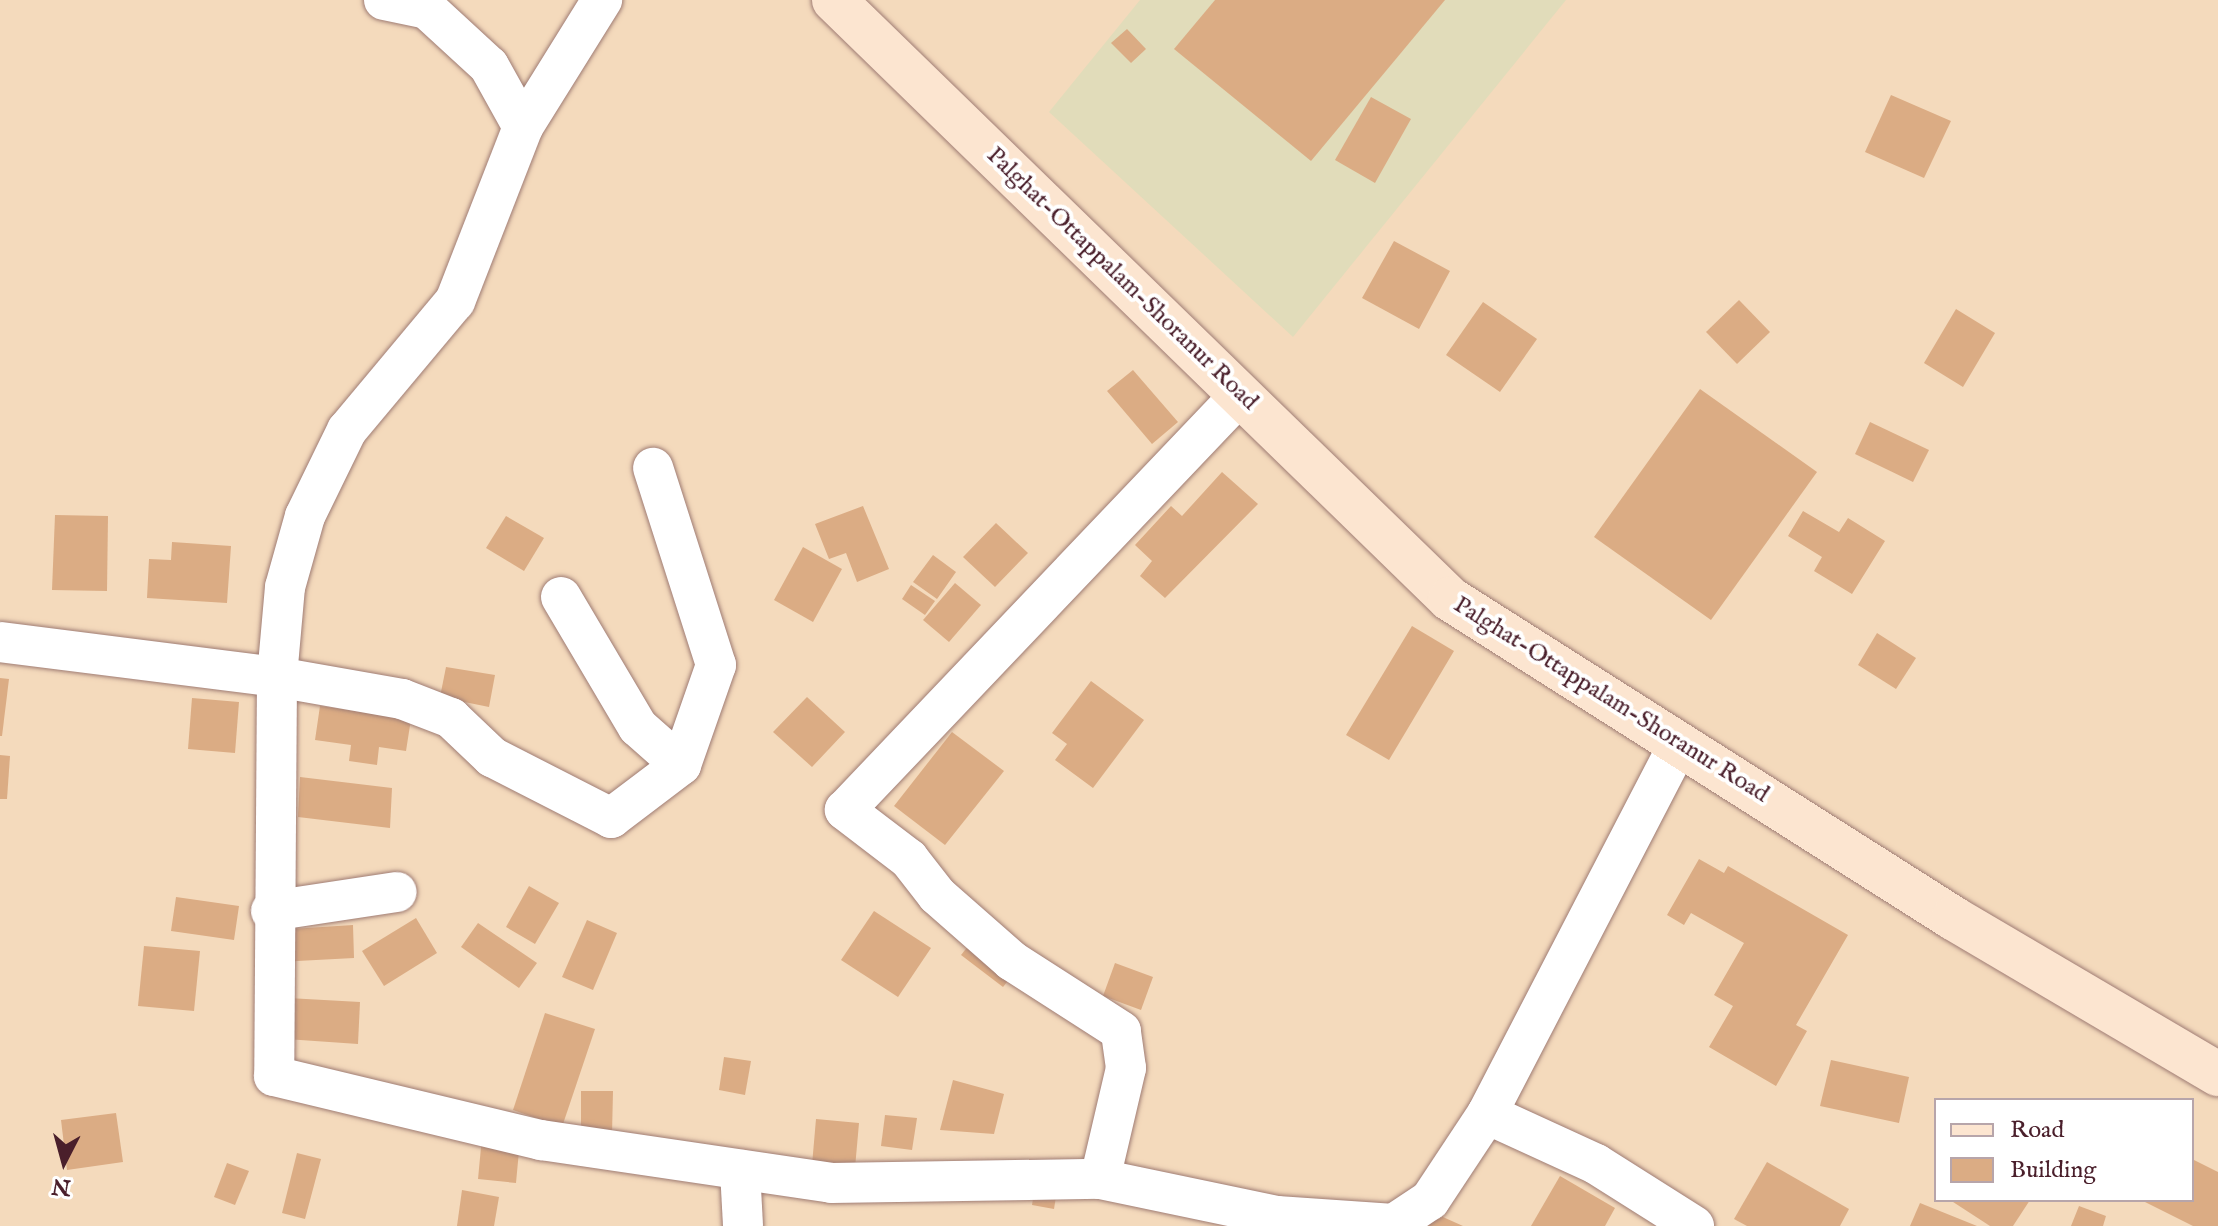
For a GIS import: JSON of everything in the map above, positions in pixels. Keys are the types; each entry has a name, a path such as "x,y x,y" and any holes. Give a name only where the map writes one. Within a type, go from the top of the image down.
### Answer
{"main road":[{"name":"Palghat-Ottappalam-Shoranur Road","path":"834,0 1450,599 2218,1074"}],"street":[{"path":"384,0 427,9 489,66 523,127"},
{"path":"602,0 523,127 455,301 347,430 305,516 285,587 277,677 271,911 274,1076 541,1140 831,1183 1100,1179 1277,1216 1394,1225 1430,1200 1487,1114 1679,743"},
{"path":"1100,1179 1126,1068 1121,1031 1012,961 937,895 909,859 845,810 1241,394"},
{"path":"0,642 277,677 402,699 451,718 492,757 611,818 681,765 716,665 653,468"},
{"path":"561,597 638,727 681,765"},
{"path":"271,911 397,892"},
{"path":"1487,1114 1596,1164 1694,1226"},
{"path":"740,1170 743,1226"}],"shaded area":[{"path":"1140,0 1566,0 1293,337 1049,112"}],"building":[{"path":"1215,0 1445,0 1311,161 1174,49"},
{"path":"1127,29 1146,49 1131,63 1111,43"},
{"path":"1891,95 1951,121 1924,178 1865,152"},
{"path":"1371,97 1411,119 1375,183 1335,160"},
{"path":"1394,241 1450,271 1419,329 1362,298"},
{"path":"1739,300 1770,332 1737,364 1706,332"},
{"path":"1483,302 1537,339 1500,392 1446,355"},
{"path":"1956,309 1995,333 1963,387 1924,363"},
{"path":"1133,370 1178,422 1152,444 1107,391"},
{"path":"1700,389 1817,472 1711,620 1594,537"},
{"path":"1870,422 1929,450 1913,482 1855,454"},
{"path":"1222,472 1258,504 1165,598 1140,576 1152,561 1135,545 1171,506 1182,516"},
{"path":"863,506 889,569 857,582 846,553 829,559 815,524"},
{"path":"1803,511 1839,532 1848,518 1885,541 1852,594 1814,571 1822,557 1788,536"},
{"path":"55,515 108,516 107,591 52,590"},
{"path":"506,516 544,538 524,571 486,548"},
{"path":"996,523 1028,553 995,587 963,557"},
{"path":"172,542 231,546 227,603 147,598 149,559 171,560"},
{"path":"803,547 842,569 813,622 774,600"},
{"path":"933,555 956,572 937,599 913,582"},
{"path":"955,583 981,605 949,642 923,620"},
{"path":"911,585 935,601 925,615 902,599"},
{"path":"1412,626 1454,651 1389,760 1346,735"},
{"path":"1877,633 1916,658 1896,689 1858,665"},
{"path":"446,667 495,675 489,707 440,697"},
{"path":"0,678 9,679 2,736 0,736"},
{"path":"1091,681 1144,720 1093,788 1055,760 1067,744 1052,733"},
{"path":"807,697 845,732 812,767 773,732"},
{"path":"192,698 239,702 235,753 188,749"},
{"path":"320,706 411,719 406,751 379,747 377,765 349,761 351,745 315,740"},
{"path":"952,732 1004,771 945,845 894,806"},
{"path":"0,755 10,756 7,799 0,799"},
{"path":"300,777 392,788 390,828 298,817"},
{"path":"1699,859 1724,873 1728,866 1848,935 1796,1025 1807,1031 1776,1086 1709,1047 1733,1006 1714,995 1744,943 1691,913 1684,925 1667,915"},
{"path":"529,886 559,903 535,944 506,927"},
{"path":"176,897 239,906 234,940 171,931"},
{"path":"874,911 931,948 898,997 841,960"},
{"path":"416,918 437,953 384,986 362,951"},
{"path":"587,920 617,933 593,990 562,977"},
{"path":"478,923 537,963 519,988 461,947"},
{"path":"353,925 354,958 278,962 276,930"},
{"path":"977,935 1019,967 1003,987 961,955"},
{"path":"144,946 200,951 194,1011 138,1006"},
{"path":"1115,963 1153,977 1141,1010 1103,996"},
{"path":"288,998 360,1002 358,1044 286,1039"},
{"path":"545,1013 595,1029 562,1127 513,1110"},
{"path":"724,1057 751,1061 745,1095 719,1090"},
{"path":"1831,1060 1909,1077 1899,1123 1820,1106"},
{"path":"953,1080 1004,1094 994,1134 940,1130"},
{"path":"581,1091 613,1091 612,1134 581,1134"},
{"path":"116,1113 123,1162 67,1170 61,1120"},
{"path":"885,1115 917,1118 912,1150 881,1146"},
{"path":"816,1119 859,1123 855,1168 812,1165"},
{"path":"482,1137 520,1140 516,1183 478,1179"},
{"path":"297,1153 321,1159 305,1219 282,1213"},
{"path":"2194,1160 2218,1172 2218,1226 2193,1226 2145,1202 2194,1202"},
{"path":"1767,1162 1849,1209 1840,1226 1747,1226 1734,1219"},
{"path":"227,1163 249,1171 235,1205 214,1197"},
{"path":"1560,1176 1615,1208 1605,1226 1531,1226"},
{"path":"1036,1180 1058,1184 1054,1209 1032,1205"},
{"path":"462,1190 499,1197 494,1226 457,1226"},
{"path":"1953,1202 2029,1202 2013,1226 1990,1226"},
{"path":"1920,1203 1977,1226 1910,1226"},
{"path":"2079,1206 2106,1216 2103,1226 2071,1226"},
{"path":"1434,1213 1463,1226 1428,1226"}]}
